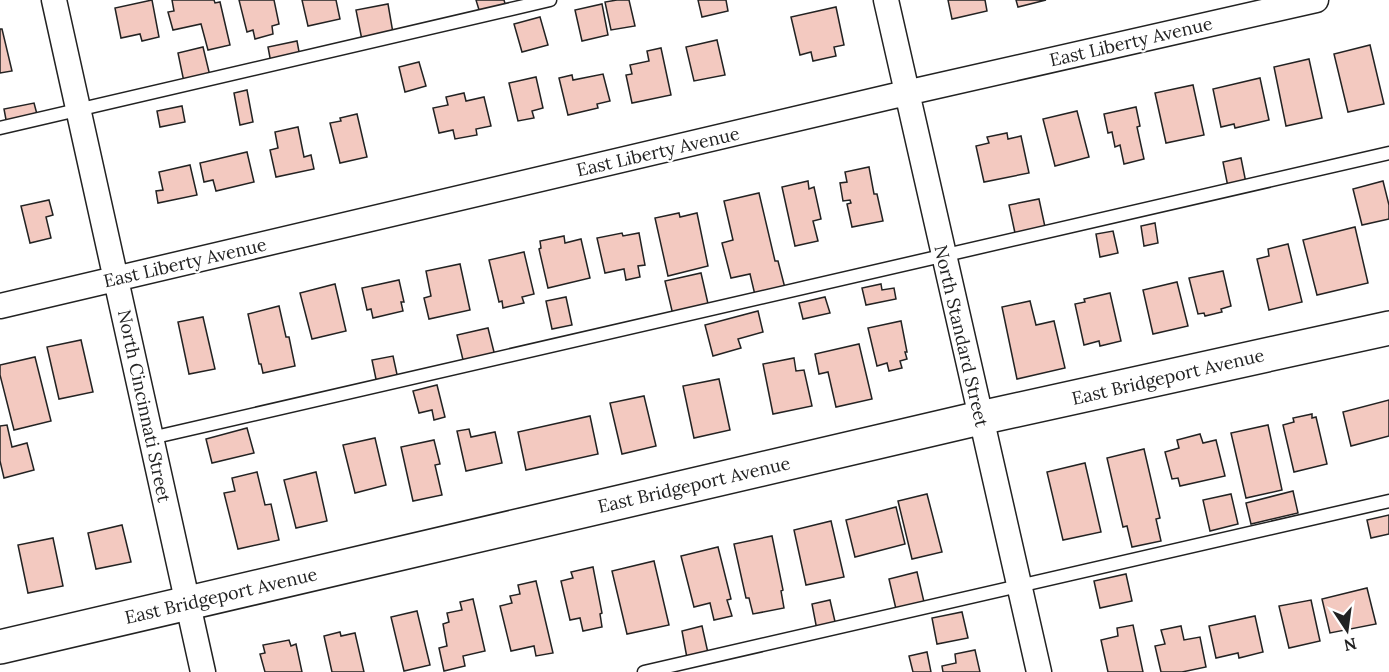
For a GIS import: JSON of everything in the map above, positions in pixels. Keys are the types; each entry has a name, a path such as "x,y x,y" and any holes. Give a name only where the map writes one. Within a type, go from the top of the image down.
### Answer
{"street":[{"name":"North Cincinnati Street","path":"54,0 203,672"},
{"name":"North Standard Street","path":"886,0 1039,672"},
{"name":"East Liberty Avenue","path":"0,306 906,93 1316,0"},
{"name":"East Bridgeport Avenue","path":"0,647 980,418 1389,328"}],"lane":[{"path":"0,128 550,0"},
{"path":"151,438 1389,153"},
{"path":"644,672 1389,501"}],"building":[{"path":"152,0 159,37 142,41 140,34 121,38 115,8"},
{"path":"172,0 220,2 230,45 208,50 201,24 173,30 168,12 174,11"},
{"path":"239,0 274,0 279,24 272,26 273,34 255,39 253,30 247,32"},
{"path":"302,0 336,0 340,19 308,26"},
{"path":"476,0 504,0 506,7 480,13"},
{"path":"629,0 635,26 611,30 605,2"},
{"path":"698,0 726,0 728,11 702,17"},
{"path":"948,0 985,0 987,11 952,19"},
{"path":"1016,0 1046,0 1018,7"},
{"path":"388,4 393,33 362,40 356,10"},
{"path":"602,4 608,35 582,41 575,10"},
{"path":"836,7 844,45 834,47 836,56 813,61 811,52 800,55 791,17"},
{"path":"540,17 548,45 522,52 514,24"},
{"path":"0,29 2,29 12,71 0,73"},
{"path":"717,40 725,75 694,81 686,47"},
{"path":"297,41 300,57 271,63 268,47"},
{"path":"1370,45 1384,104 1348,112 1334,54"},
{"path":"203,47 210,76 184,82 178,53"},
{"path":"661,48 671,95 632,103 626,75 632,74 630,65 649,61 647,51"},
{"path":"1309,59 1322,118 1286,126 1274,67"},
{"path":"419,62 426,86 405,92 399,67"},
{"path":"603,74 610,101 597,104 598,108 568,115 559,78 572,75 573,80"},
{"path":"536,77 543,108 532,111 534,118 518,121 509,83"},
{"path":"1260,78 1269,120 1235,128 1234,124 1221,127 1213,89"},
{"path":"1193,85 1204,135 1166,143 1155,93"},
{"path":"247,90 253,122 240,125 234,93"},
{"path":"464,93 466,101 484,97 491,126 476,129 477,135 455,139 453,130 439,133 433,108 448,105 446,97"},
{"path":"34,103 38,118 7,125 4,109"},
{"path":"182,106 185,122 160,127 157,111"},
{"path":"1136,107 1140,126 1137,127 1144,159 1124,164 1120,145 1115,147 1112,132 1108,133 1104,114"},
{"path":"1077,111 1089,157 1055,166 1043,119"},
{"path":"357,114 367,157 340,163 330,123"},
{"path":"298,127 304,157 311,155 314,169 276,177 270,150 278,148 275,132"},
{"path":"1007,133 1008,139 1021,136 1029,173 984,182 976,146 989,143 987,137"},
{"path":"247,152 254,182 216,191 213,180 204,182 200,163"},
{"path":"1241,158 1246,183 1228,187 1223,162"},
{"path":"190,165 197,195 158,203 156,191 163,190 159,172"},
{"path":"869,167 874,194 877,194 883,221 852,227 847,204 851,203 850,200 843,201 840,183 847,182 845,172"},
{"path":"808,181 809,189 814,187 821,219 813,221 818,241 795,246 782,187"},
{"path":"1383,181 1389,205 1389,219 1362,225 1353,189"},
{"path":"759,193 775,261 778,261 785,288 755,295 750,274 731,278 722,243 733,240 724,201"},
{"path":"1039,199 1045,227 1015,233 1009,205"},
{"path":"49,200 53,215 46,217 51,238 30,243 21,206"},
{"path":"679,213 680,217 697,213 708,266 668,276 655,218"},
{"path":"1155,223 1158,243 1144,246 1141,226"},
{"path":"1355,227 1368,283 1317,295 1303,240"},
{"path":"1113,231 1118,253 1100,257 1096,234"},
{"path":"622,233 623,236 639,233 645,265 638,266 640,277 626,280 624,269 605,273 597,238"},
{"path":"564,236 565,243 581,239 590,278 548,288 539,249 541,248 540,241"},
{"path":"1288,244 1302,302 1269,310 1257,259 1269,256 1268,249"},
{"path":"524,252 534,294 522,297 524,303 503,308 502,301 499,302 489,260"},
{"path":"460,264 470,310 429,319 424,298 431,296 426,271"},
{"path":"1223,271 1231,306 1221,309 1222,312 1205,316 1204,313 1198,314 1189,278"},
{"path":"701,273 709,308 673,315 665,281"},
{"path":"399,280 404,302 401,302 403,311 373,318 371,309 367,310 362,288"},
{"path":"1177,282 1188,326 1153,334 1143,290"},
{"path":"335,284 346,331 312,339 300,293"},
{"path":"881,284 882,290 894,288 896,299 866,305 862,288"},
{"path":"1110,293 1121,341 1100,346 1099,341 1084,345 1075,304 1085,302 1084,299"},
{"path":"566,297 572,325 552,329 546,301"},
{"path":"825,297 830,313 803,319 799,303"},
{"path":"1030,301 1036,325 1054,321 1065,368 1017,379 1002,307"},
{"path":"279,306 295,366 263,373 248,314"},
{"path":"758,311 763,332 738,339 741,348 713,356 705,325"},
{"path":"203,317 215,369 189,374 178,322"},
{"path":"901,321 907,359 900,361 902,368 889,371 887,363 877,366 868,328"},
{"path":"488,328 495,356 464,364 457,335"},
{"path":"81,340 93,392 59,399 47,347"},
{"path":"859,344 872,399 836,407 828,372 819,374 815,354"},
{"path":"393,356 398,379 377,384 372,360"},
{"path":"35,357 51,421 14,430 0,375 0,365"},
{"path":"794,358 796,371 804,370 812,406 773,414 763,364"},
{"path":"719,379 730,430 694,438 683,386"},
{"path":"437,385 445,417 434,420 432,410 419,413 413,391"},
{"path":"644,396 656,446 622,454 610,403"},
{"path":"1389,400 1389,436 1351,446 1343,412"},
{"path":"1312,414 1312,418 1316,417 1327,464 1294,472 1283,425 1294,422 1293,418"},
{"path":"590,416 598,454 526,470 518,432"},
{"path":"7,425 12,447 27,443 34,470 4,478 0,461 0,426"},
{"path":"1268,425 1282,490 1246,498 1231,433"},
{"path":"247,428 254,453 212,463 206,439"},
{"path":"469,429 471,437 495,432 502,463 466,471 457,431"},
{"path":"1200,434 1203,443 1216,440 1225,476 1180,486 1178,478 1172,479 1165,452 1179,448 1177,440"},
{"path":"375,438 386,485 355,493 343,445"},
{"path":"434,440 440,464 435,465 442,495 413,501 401,447"},
{"path":"1144,449 1160,518 1156,519 1161,541 1132,547 1127,526 1123,527 1107,458"},
{"path":"1085,463 1101,532 1063,540 1047,472"},
{"path":"257,472 265,505 271,504 279,540 238,549 224,493 235,491 232,478"},
{"path":"316,472 327,521 296,528 284,480"},
{"path":"1293,491 1298,513 1251,524 1246,503"},
{"path":"927,494 942,552 912,559 898,501"},
{"path":"1231,494 1238,524 1210,531 1203,500"},
{"path":"896,507 905,544 855,557 846,520"},
{"path":"1389,515 1389,534 1371,538 1367,520"},
{"path":"831,521 844,577 806,585 794,530"},
{"path":"122,525 131,562 96,569 88,533"},
{"path":"772,536 783,590 781,591 784,608 753,614 749,598 746,598 734,544"},
{"path":"53,538 63,586 28,593 18,545"},
{"path":"718,547 731,599 727,600 732,616 714,620 710,603 694,607 681,556"},
{"path":"654,561 669,625 627,634 612,571"},
{"path":"593,567 602,613 600,614 602,627 583,631 580,618 570,620 561,581 573,578 571,572"},
{"path":"917,572 924,602 896,609 889,579"},
{"path":"1126,574 1132,601 1100,608 1094,581"},
{"path":"536,581 553,653 536,656 534,646 511,651 500,606 512,603 510,596 520,594 518,585"},
{"path":"1367,588 1376,624 1330,633 1322,599"},
{"path":"473,599 485,651 463,656 465,666 444,671 439,648 447,646 443,624 449,622 447,613 462,610 460,602"},
{"path":"830,600 836,626 817,630 812,604"},
{"path":"1311,600 1320,641 1289,648 1279,606"},
{"path":"417,611 430,665 404,671 391,617"},
{"path":"962,612 968,638 937,644 932,618"},
{"path":"1255,616 1263,652 1239,658 1238,653 1216,658 1209,626"},
{"path":"1133,625 1143,672 1108,672 1101,640 1118,636 1117,628"},
{"path":"702,626 708,653 687,658 682,631"},
{"path":"1181,626 1184,640 1200,637 1206,667 1182,672 1161,672 1155,646 1165,644 1161,630"},
{"path":"340,632 341,636 355,633 364,672 332,672 324,636"},
{"path":"289,640 291,646 296,644 302,672 265,672 260,654 265,653 263,645"},
{"path":"975,650 980,672 943,672 942,666 956,663 955,654"},
{"path":"927,652 931,672 913,672 909,656"}]}
